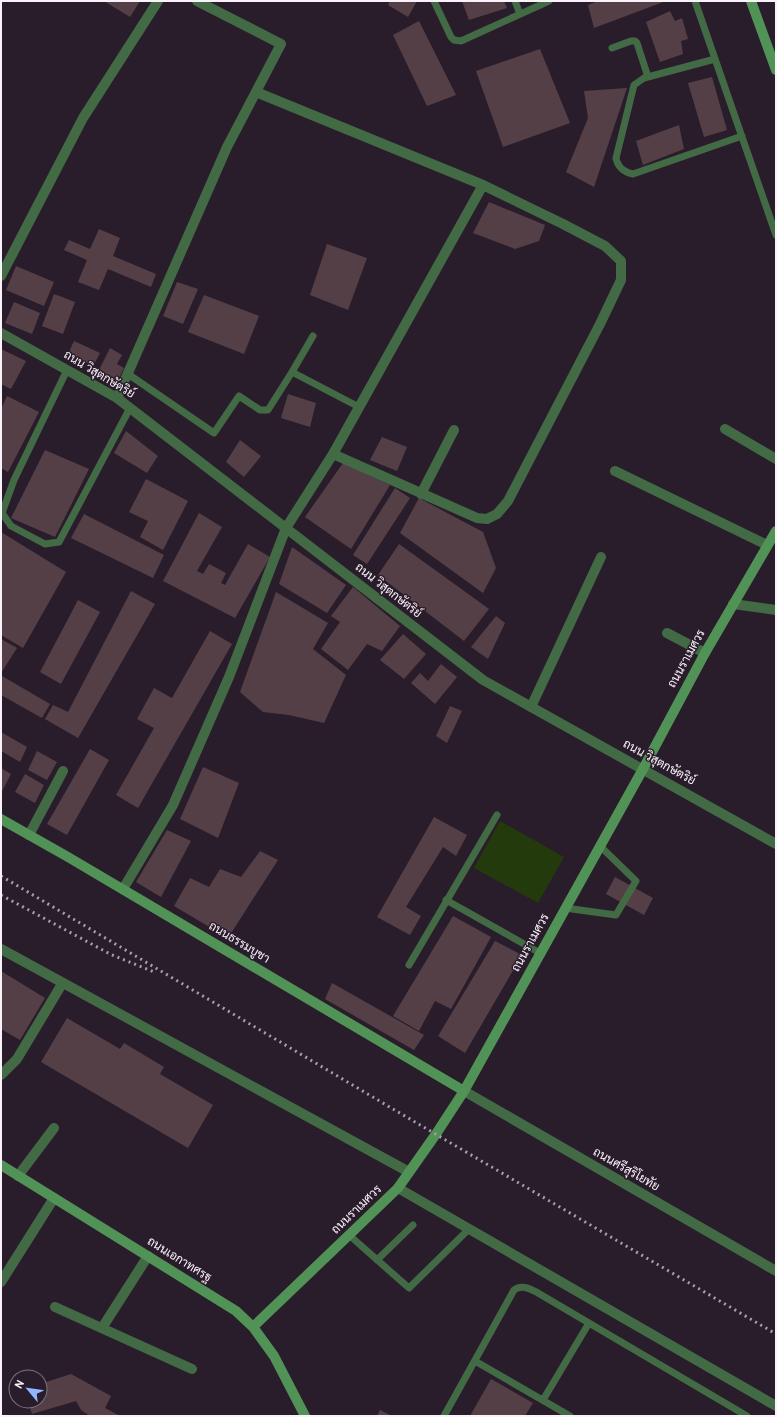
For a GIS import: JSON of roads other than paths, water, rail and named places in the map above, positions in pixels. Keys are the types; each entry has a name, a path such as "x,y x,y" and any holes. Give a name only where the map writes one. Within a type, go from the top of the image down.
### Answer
{"main road":[{"path":"751,1 776,70"},
{"name":"ถนนราเมศวร","path":"253,1327 398,1188 436,1134 464,1091 643,769 705,653 776,530"},
{"name":"ถนนธรรมบูชา","path":"1,819 123,889 464,1091"},
{"name":"ถนนเอกาทศรฐ","path":"1,1165 236,1311 253,1327 274,1356 305,1416"}],"street":[{"path":"1,276 83,118 158,1"},
{"path":"117,398 227,148 281,44 196,1"},
{"path":"256,92 483,185 605,246 621,261 621,280 600,324 508,501 497,514 487,519 477,518 333,454"},
{"path":"123,889 173,805 229,678 286,528 333,454 483,185"},
{"name":"ถนน วิสุตกษัตริย์","path":"1,333 117,398 482,680 776,844"},
{"path":"725,429 776,458"},
{"path":"421,494 454,430"},
{"path":"615,471 767,546"},
{"path":"531,707 601,557"},
{"path":"733,604 776,610"},
{"path":"667,633 705,653"},
{"path":"29,834 63,771"},
{"path":"1,949 62,984 410,1172"},
{"path":"1,1075 17,1059 62,984"},
{"name":"ถนนศรีสุริโยทัย","path":"464,1091 776,1271"},
{"path":"18,1176 54,1128"},
{"path":"398,1188 776,1406"},
{"path":"1,1282 54,1198"},
{"path":"102,1328 148,1256"},
{"path":"55,1307 192,1369"}],"lane":[{"path":"434,1 451,37 454,40 461,40 549,1"},
{"path":"515,1 520,14"},
{"path":"695,1 776,235"},
{"path":"612,48 635,41 637,43 648,77"},
{"path":"715,59 648,77 638,81 634,85 616,158 617,164 622,170 633,174 742,136"},
{"path":"128,374 214,433 239,396 260,410 268,410 313,336"},
{"path":"67,370 14,480 2,513 11,526 45,544 60,542 130,408"},
{"path":"292,372 359,407"},
{"path":"409,965 497,815"},
{"path":"565,908 616,915 636,881 600,846"},
{"path":"446,900 540,953"},
{"path":"377,1260 413,1225"},
{"path":"349,1235 409,1288 469,1229"},
{"path":"444,1416 514,1290 520,1287 525,1287 538,1293 747,1416"},
{"path":"543,1400 589,1323"},
{"path":"475,1361 570,1416"},
{"path":"730,1416 734,1409"}],"railway":[{"path":"1,876 776,1334"},
{"path":"1,895 110,954 154,972"}]}
